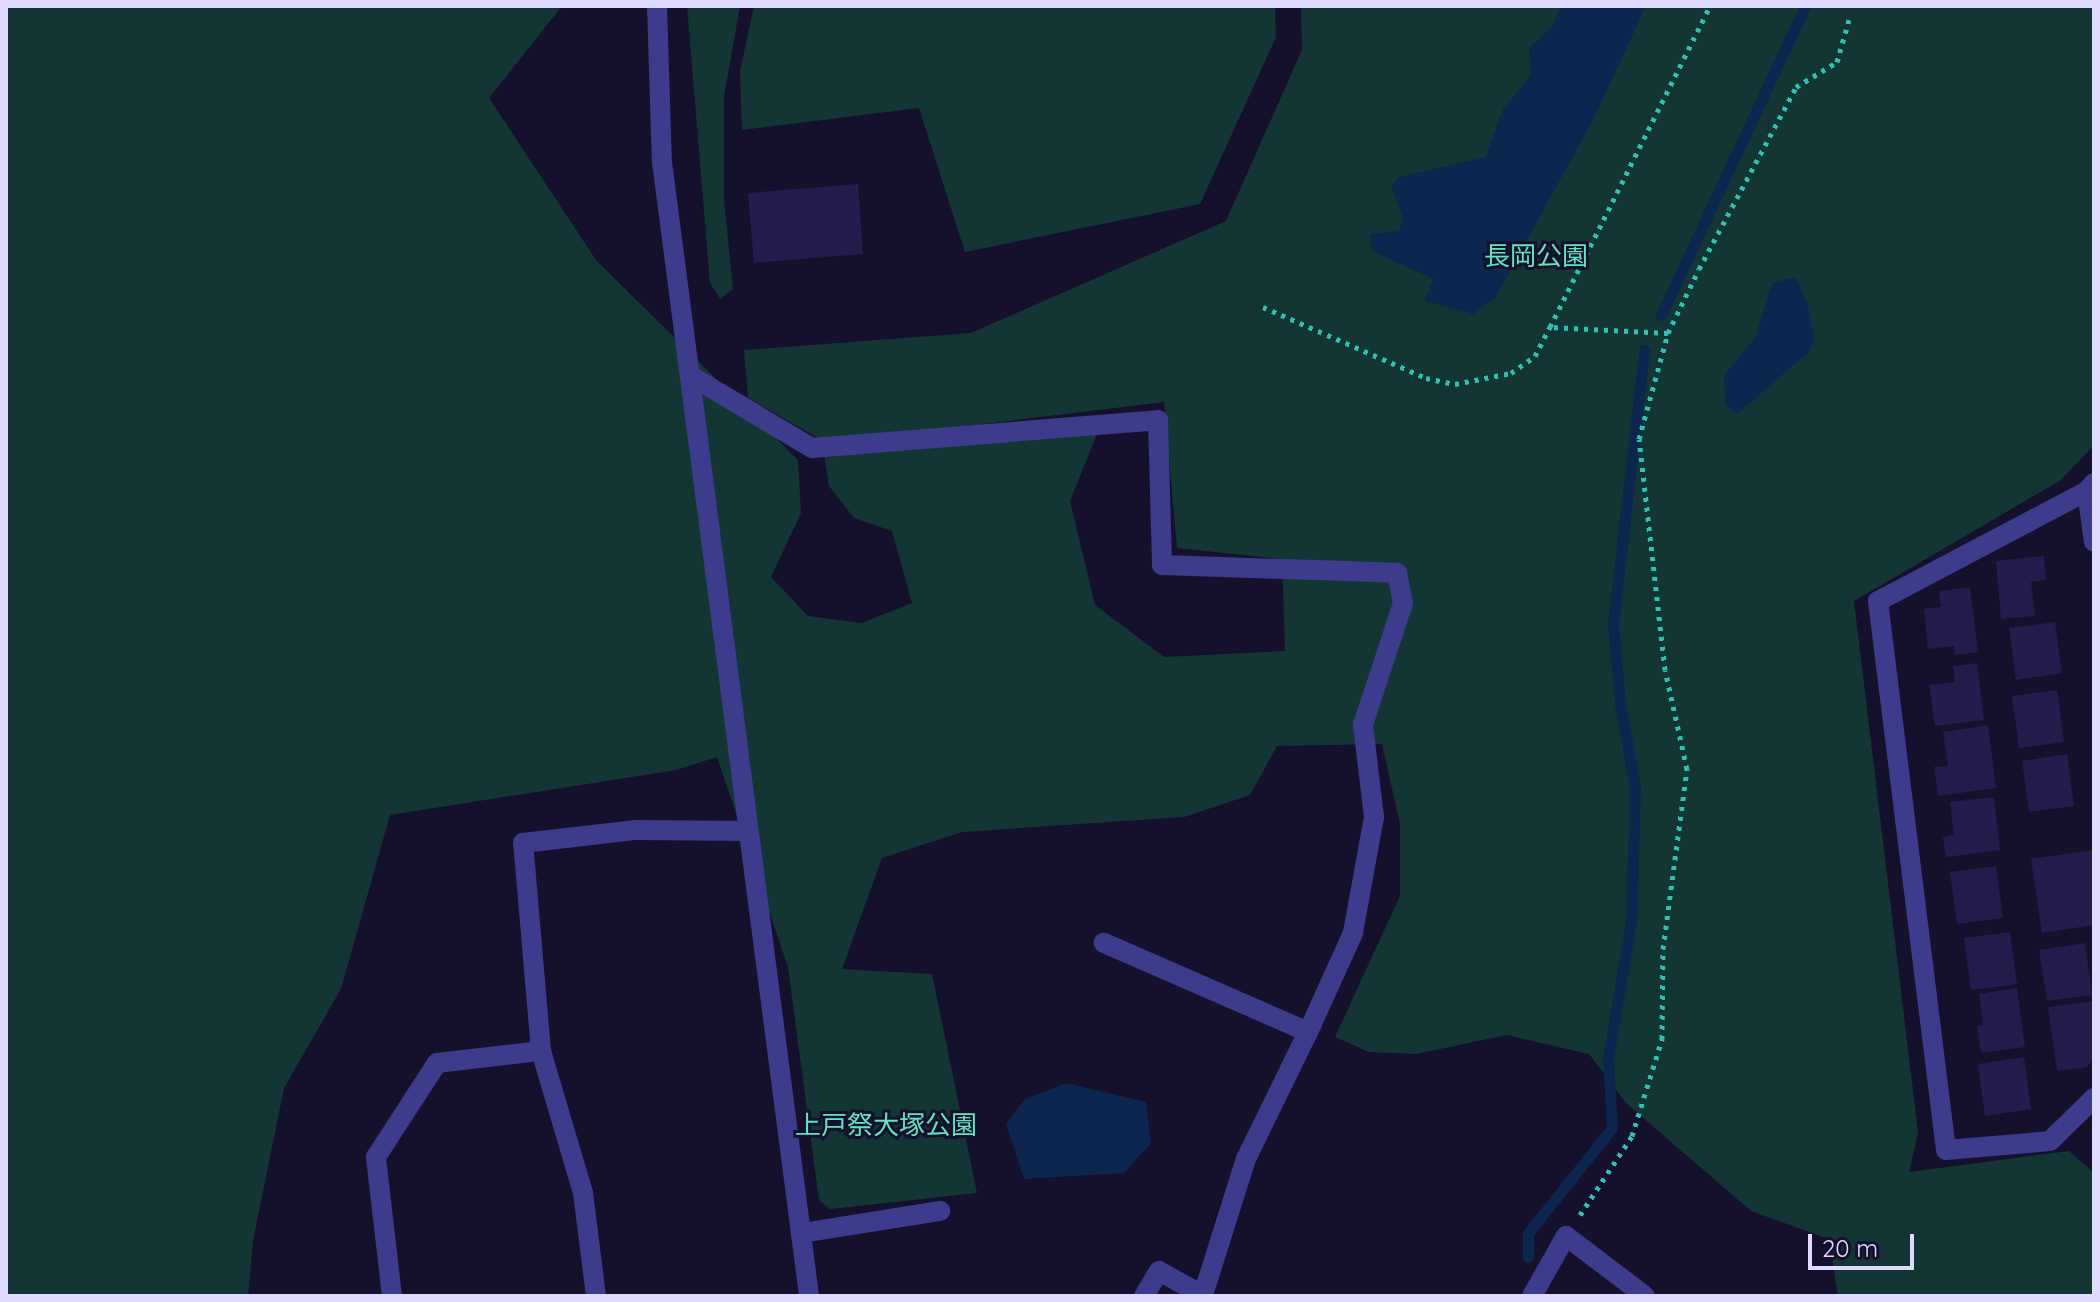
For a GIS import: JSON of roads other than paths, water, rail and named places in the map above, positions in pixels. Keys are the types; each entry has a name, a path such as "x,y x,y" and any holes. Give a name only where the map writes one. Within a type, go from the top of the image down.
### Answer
{"street":[{"path":"657,6 662,162 746,831 809,1296"},
{"path":"691,376 812,448 1158,420 1162,565 1397,573 1403,603 1363,725 1374,817 1353,933 1246,1159 1203,1296 1159,1271 1144,1296"},
{"path":"2094,542 2090,487 1878,601 1946,1150 2050,1141 2094,1098"},
{"path":"596,1296 583,1193 541,1051 523,843 636,830 746,831"},
{"path":"1104,943 1308,1032"},
{"path":"392,1296 376,1157 437,1063 541,1051"},
{"path":"802,1233 940,1211"},
{"path":"1532,1296 1566,1236 1645,1296"}],"water":[{"path":"1561,6 1646,6 1594,118 1495,298 1473,314 1425,301 1433,279 1372,251 1370,234 1399,231 1403,219 1391,186 1399,177 1486,157 1503,109 1531,75 1529,48 1552,26"},
{"path":"1796,277 1808,306 1814,339 1810,351 1737,414 1725,404 1724,375 1755,338 1772,283"},
{"path":"1066,1083 1146,1102 1151,1143 1124,1173 1024,1179 1006,1124 1025,1099"}],"waterway":[{"path":"1661,315 1805,6"},
{"path":"1528,1257 1528,1233 1612,1128 1608,1058 1631,922 1635,788 1620,704 1613,624 1644,350"}],"park label":[{"name":"長岡公園","path":"1536,256"},
{"name":"上戸祭大塚公園","path":"886,1125"}]}
